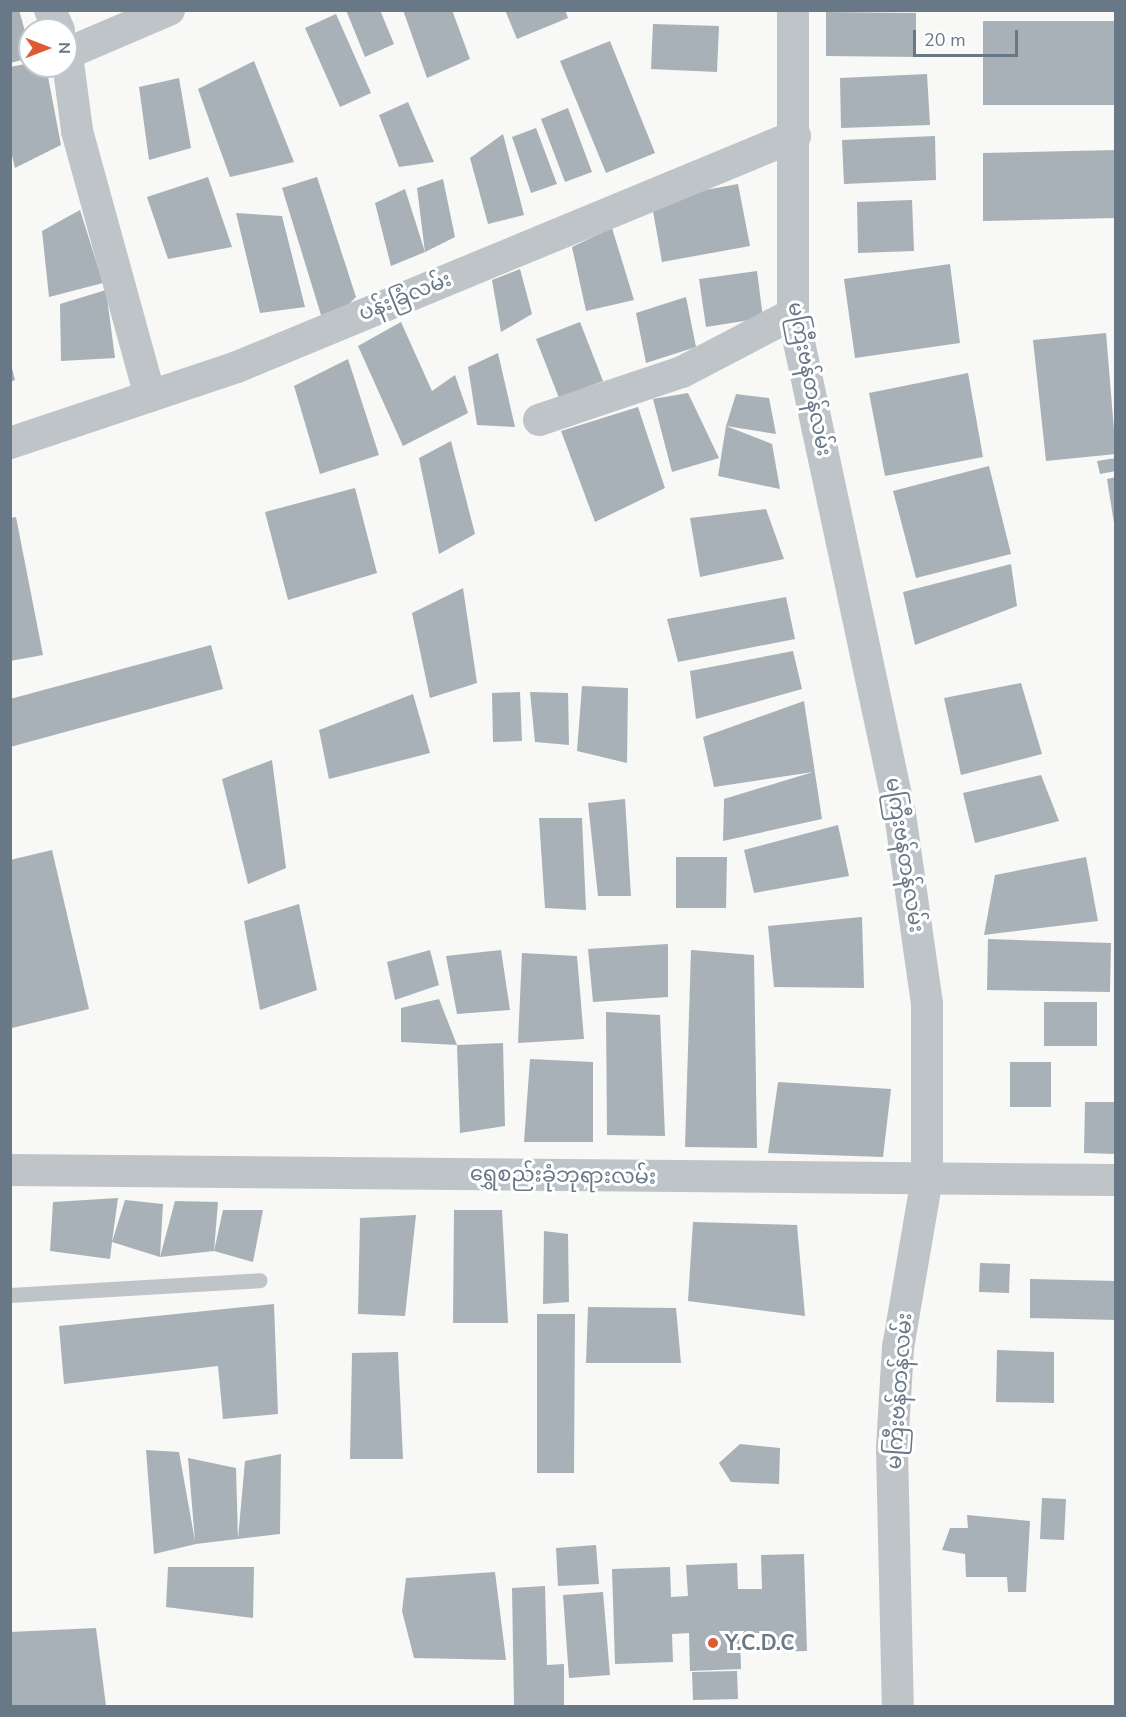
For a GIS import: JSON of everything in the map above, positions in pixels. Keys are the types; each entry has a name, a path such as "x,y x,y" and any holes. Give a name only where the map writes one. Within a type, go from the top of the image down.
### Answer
{"street":[{"path":"78,39 169,10"},
{"name":"မကြီးဗန်တန်လမ်း","path":"793,10 795,136 793,314 900,814 927,1004 927,1178 898,1347 893,1437 898,1707"},
{"path":"69,78 77,131 150,396"},
{"name":"ပန်းခြံလမ်း","path":"10,443 237,367 795,136"},
{"path":"538,420 682,372 793,314"},
{"name":"ရွှေစည်းခုံဘုရားလမ်း","path":"10,1170 1116,1180"}],"lane":[{"path":"10,1295 260,1280"}],"building":[{"path":"10,10 19,10 21,18 18,18 18,61 10,63"},
{"path":"346,10 380,10 394,44 365,57"},
{"path":"403,10 452,10 470,59 427,78"},
{"path":"505,10 565,10 568,18 517,39"},
{"path":"826,12 916,13 916,57 826,56"},
{"path":"336,14 371,93 340,107 305,28"},
{"path":"983,21 1116,21 1116,105 983,105"},
{"path":"653,24 719,26 717,72 651,69"},
{"path":"610,41 655,153 606,173 560,61"},
{"path":"254,61 294,162 230,177 198,89"},
{"path":"18,65 18,78 48,78 61,145 15,168 10,147 10,67"},
{"path":"927,74 930,125 841,128 840,78"},
{"path":"179,78 191,148 149,160 139,87"},
{"path":"408,102 434,162 399,167 379,115"},
{"path":"568,108 592,172 565,182 541,119"},
{"path":"536,128 557,184 531,193 512,137"},
{"path":"503,134 524,215 488,224 470,158"},
{"path":"935,136 936,180 844,184 842,140"},
{"path":"1116,150 1116,218 983,221 983,153"},
{"path":"208,177 232,247 168,259 147,197"},
{"path":"317,177 356,297 325,328 282,188"},
{"path":"443,179 455,237 425,252 417,188"},
{"path":"738,184 750,246 662,262 651,200"},
{"path":"405,189 425,252 391,266 375,203"},
{"path":"912,200 914,251 858,253 857,202"},
{"path":"80,210 103,283 49,297 42,231"},
{"path":"236,213 282,216 305,307 260,313"},
{"path":"612,228 634,300 586,311 572,247"},
{"path":"950,264 960,343 855,358 844,279"},
{"path":"520,269 532,314 501,332 492,280"},
{"path":"757,271 763,318 706,327 699,279"},
{"path":"106,290 115,358 61,361 60,304"},
{"path":"686,297 696,347 646,363 636,313"},
{"path":"401,322 432,391 455,375 468,413 403,446 358,346"},
{"path":"580,322 603,381 559,398 536,339"},
{"path":"1106,333 1116,454 1046,461 1033,340"},
{"path":"498,353 515,427 477,425 468,367"},
{"path":"348,359 379,455 320,474 294,386"},
{"path":"10,360 15,380 10,382"},
{"path":"968,373 983,457 885,476 869,393"},
{"path":"688,393 719,458 672,472 653,399"},
{"path":"736,394 769,398 776,434 726,426"},
{"path":"638,407 665,488 595,522 561,431"},
{"path":"726,426 772,444 780,489 718,476"},
{"path":"451,441 475,534 439,554 419,458"},
{"path":"1116,458 1116,471 1100,474 1097,461"},
{"path":"989,466 1011,554 916,578 893,491"},
{"path":"1116,477 1116,523 1114,523 1107,479"},
{"path":"355,488 377,573 288,600 265,512"},
{"path":"766,509 784,559 700,577 690,518"},
{"path":"16,517 43,655 10,661 10,518"},
{"path":"1011,564 1017,606 915,645 903,592"},
{"path":"463,588 477,683 430,698 412,613"},
{"path":"786,597 795,639 678,662 667,619"},
{"path":"211,645 223,689 10,747 10,699"},
{"path":"793,651 802,689 696,719 690,671"},
{"path":"1021,683 1042,754 961,775 944,698"},
{"path":"582,686 628,688 627,763 577,751"},
{"path":"520,692 522,741 493,742 492,693"},
{"path":"530,692 568,693 569,745 535,742"},
{"path":"413,694 430,753 329,779 319,730"},
{"path":"804,701 822,819 723,841 724,799 813,772 714,787 703,737"},
{"path":"272,760 286,868 248,884 222,779"},
{"path":"1041,775 1059,821 975,843 963,793"},
{"path":"625,799 631,896 598,896 588,803"},
{"path":"539,818 582,818 586,910 545,908"},
{"path":"838,825 849,876 754,893 744,850"},
{"path":"52,850 89,1009 12,1028 10,860"},
{"path":"676,857 727,857 726,908 676,908"},
{"path":"1086,857 1098,921 984,935 995,875"},
{"path":"299,904 317,990 260,1010 244,921"},
{"path":"862,917 864,988 774,987 768,926"},
{"path":"988,939 1111,943 1110,992 987,990"},
{"path":"668,944 668,997 593,1002 588,949"},
{"path":"430,950 439,985 395,1000 387,962"},
{"path":"501,950 510,1010 457,1014 446,956"},
{"path":"691,950 754,955 757,1148 685,1147"},
{"path":"522,953 577,956 584,1039 518,1043"},
{"path":"439,999 457,1045 401,1042 401,1008"},
{"path":"1044,1002 1097,1002 1097,1046 1044,1046"},
{"path":"606,1012 660,1015 665,1136 607,1135"},
{"path":"503,1043 505,1126 460,1133 457,1045"},
{"path":"530,1059 593,1062 593,1142 524,1142"},
{"path":"1010,1062 1051,1062 1051,1107 1010,1107"},
{"path":"778,1082 891,1089 883,1157 768,1153"},
{"path":"1085,1102 1116,1102 1116,1154 1084,1153"},
{"path":"118,1198 110,1259 50,1251 53,1202"},
{"path":"125,1200 163,1204 160,1257 112,1242"},
{"path":"175,1201 218,1202 214,1251 160,1257"},
{"path":"223,1210 263,1210 253,1262 214,1251"},
{"path":"454,1210 502,1210 508,1323 453,1323"},
{"path":"416,1215 405,1316 358,1314 360,1218"},
{"path":"693,1222 797,1225 805,1316 688,1301"},
{"path":"544,1231 568,1234 569,1302 543,1304"},
{"path":"980,1263 1010,1264 1009,1293 979,1292"},
{"path":"1030,1279 1116,1281 1116,1320 1030,1318"},
{"path":"274,1304 278,1414 223,1419 218,1366 64,1384 59,1326"},
{"path":"588,1307 676,1308 681,1363 586,1363"},
{"path":"537,1314 575,1314 574,1473 537,1473"},
{"path":"997,1350 1054,1352 1054,1403 996,1402"},
{"path":"398,1352 403,1459 350,1459 352,1353"},
{"path":"740,1444 780,1448 779,1484 731,1482 719,1463"},
{"path":"146,1450 179,1452 195,1541 188,1458 236,1468 238,1539 196,1544 154,1554"},
{"path":"281,1454 280,1534 238,1539 245,1461"},
{"path":"1042,1498 1066,1499 1064,1540 1040,1539"},
{"path":"967,1515 1030,1521 1026,1592 1008,1592 1007,1577 966,1577 965,1554 942,1550 950,1528 968,1528"},
{"path":"596,1545 599,1584 558,1586 556,1548"},
{"path":"804,1554 807,1651 767,1652 766,1633 740,1633 741,1669 690,1671 689,1633 672,1634 673,1662 615,1664 612,1569 670,1567 671,1597 688,1596 686,1565 737,1563 738,1589 762,1589 761,1555"},
{"path":"168,1567 254,1567 253,1618 166,1607"},
{"path":"495,1572 506,1660 414,1658 402,1611 406,1578"},
{"path":"545,1586 547,1665 564,1664 564,1706 514,1706 512,1588"},
{"path":"603,1592 610,1675 569,1678 563,1595"},
{"path":"96,1628 106,1706 10,1706 10,1632"},
{"path":"737,1671 738,1699 693,1700 692,1672"}],"place":[{"name":"Y.C.D.C","path":"713,1643"}]}
